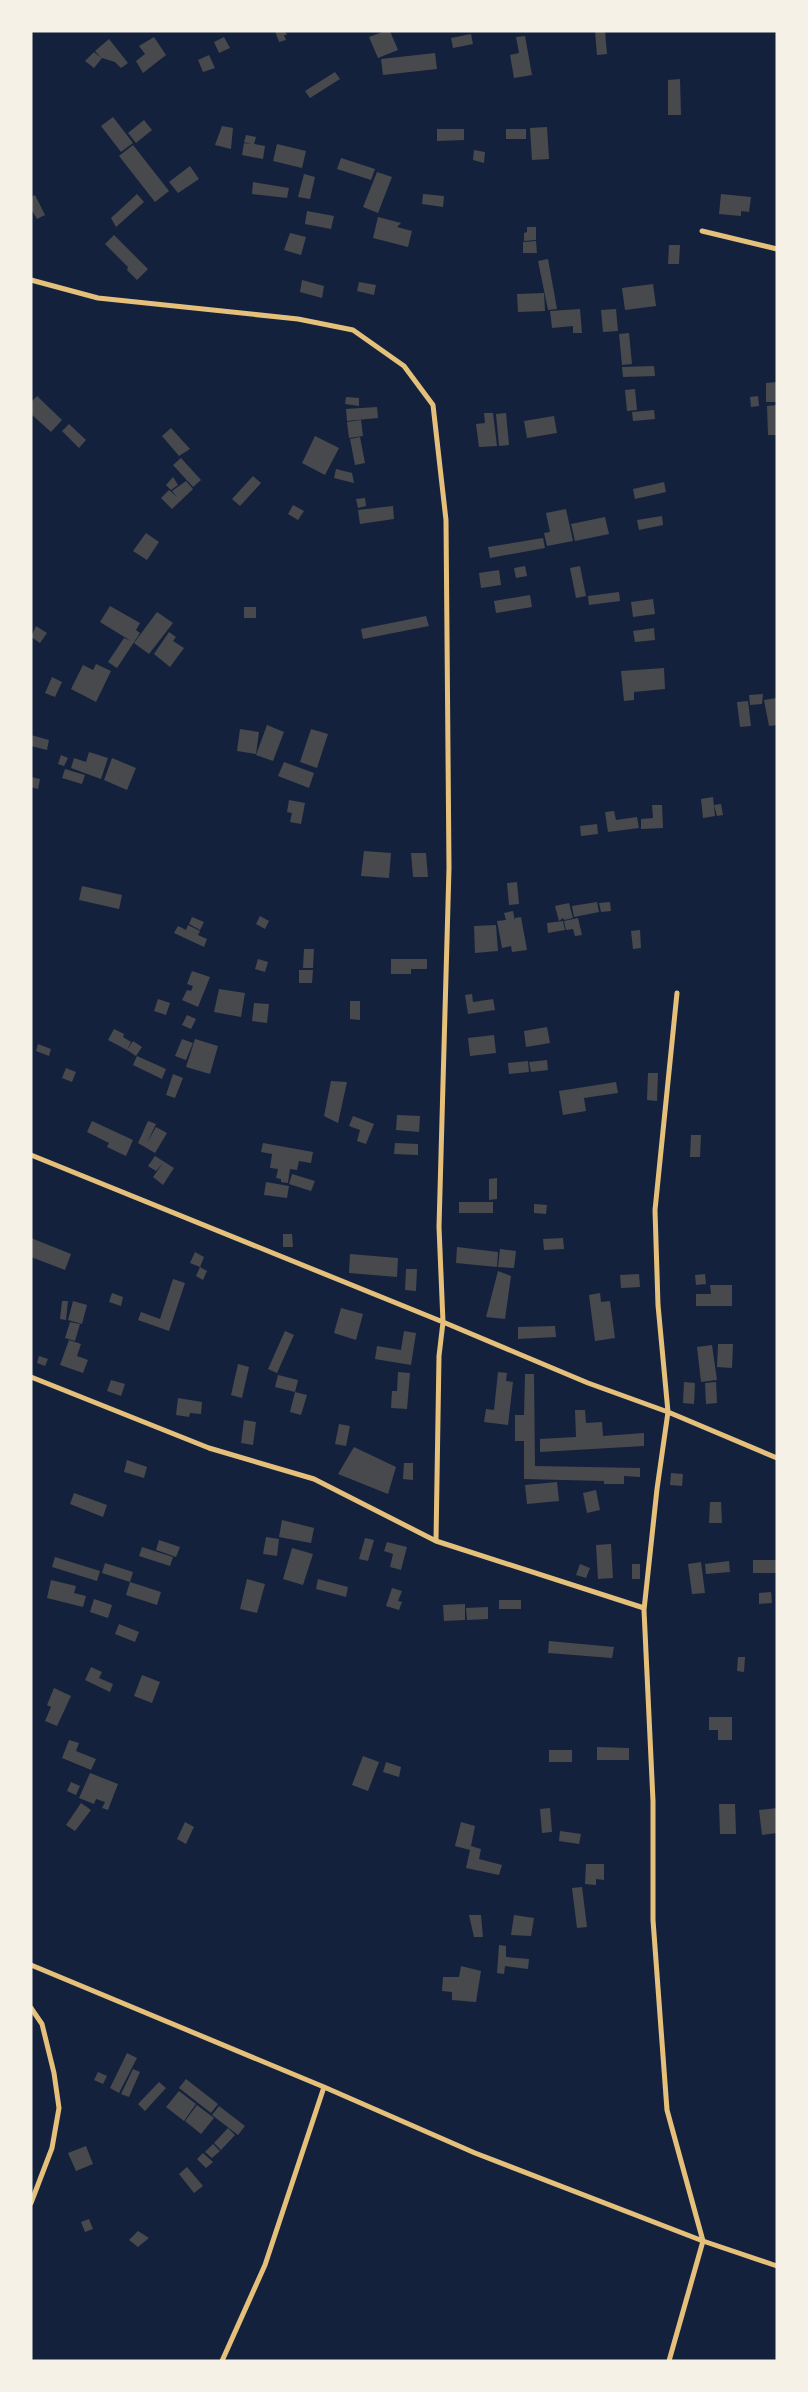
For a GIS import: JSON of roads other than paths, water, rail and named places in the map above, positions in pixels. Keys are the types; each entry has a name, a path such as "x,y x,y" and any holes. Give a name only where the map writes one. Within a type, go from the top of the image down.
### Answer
{"street":[{"path":"702,231 777,249"},
{"path":"31,280 98,298 298,319 353,330 404,366 433,405 446,520 449,868 439,1227 443,1322 439,1356 436,1541"},
{"path":"669,2361 703,2241 667,2110 653,1920 653,1801 644,1608 657,1489 668,1412 658,1305 655,1210 678,993"},
{"path":"31,1155 443,1322 588,1383 668,1412 777,1458"},
{"path":"31,1376 209,1448 307,1476 436,1541 644,1608"},
{"path":"31,1966 324,2087 475,2154 703,2241 777,2266"},
{"path":"31,2008 42,2024 54,2073 59,2108 52,2148 31,2203"},
{"path":"222,2361 265,2265 324,2087"}]}
